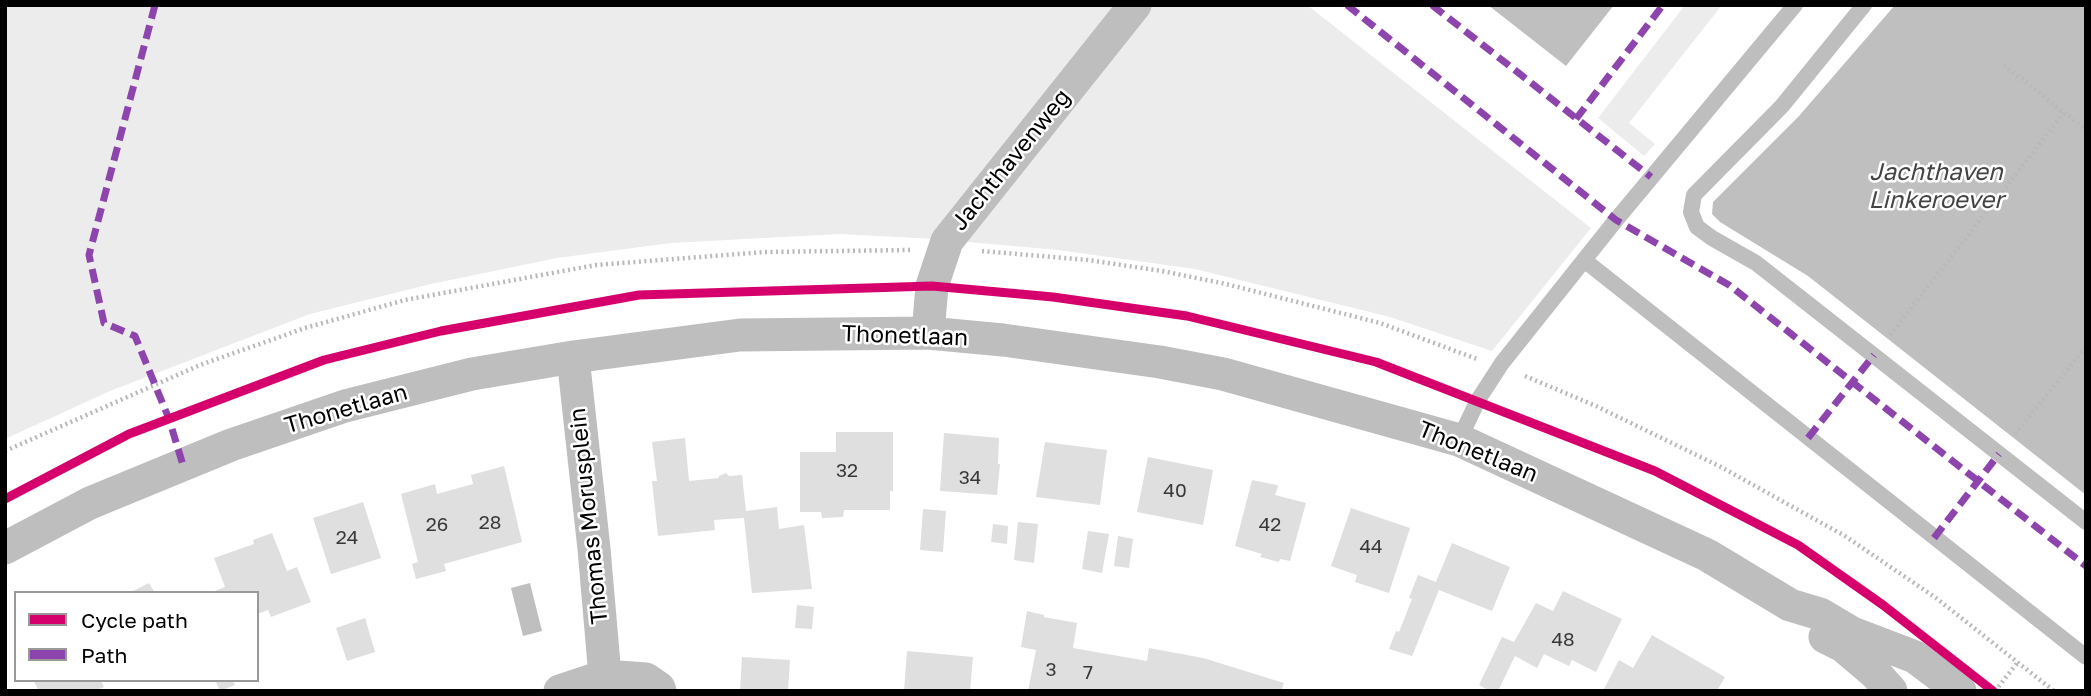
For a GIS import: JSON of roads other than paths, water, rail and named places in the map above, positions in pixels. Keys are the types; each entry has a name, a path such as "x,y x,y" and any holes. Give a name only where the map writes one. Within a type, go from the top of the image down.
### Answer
{"street":[{"name":"Jachthavenweg","path":"928,332 932,286 947,241 1135,5"},
{"name":"Thonetlaan","path":"5,548 90,503 251,438 345,407 459,377 573,357 740,335 928,332 1121,356 1223,374 1460,440 1639,521 1707,555 1790,606 1820,614 1852,633 1915,657 1971,686"},
{"name":"Thomas Morusplein","path":"573,357 605,676"},
{"name":"Thonetlaan","path":"1790,606 1811,630 1843,646 1877,674 1891,691"},
{"path":"560,691 605,676 646,680 660,691"}],"lane":[{"path":"1460,440 1478,400 1502,363 1794,5"},
{"path":"1864,5 1788,99 1694,195 1691,212 1698,226 1712,238 1756,263 2086,522"},
{"path":"1584,260 2086,657"}],"water":[{"path":"1488,5 1614,5 1566,66"},
{"name":"Jachthaven Linkeroever","path":"1895,5 2086,5 2086,495 1808,276 1720,222 1712,214 1713,202 1799,116"},
{"path":"530,583 542,631 523,636 511,588"}]}
